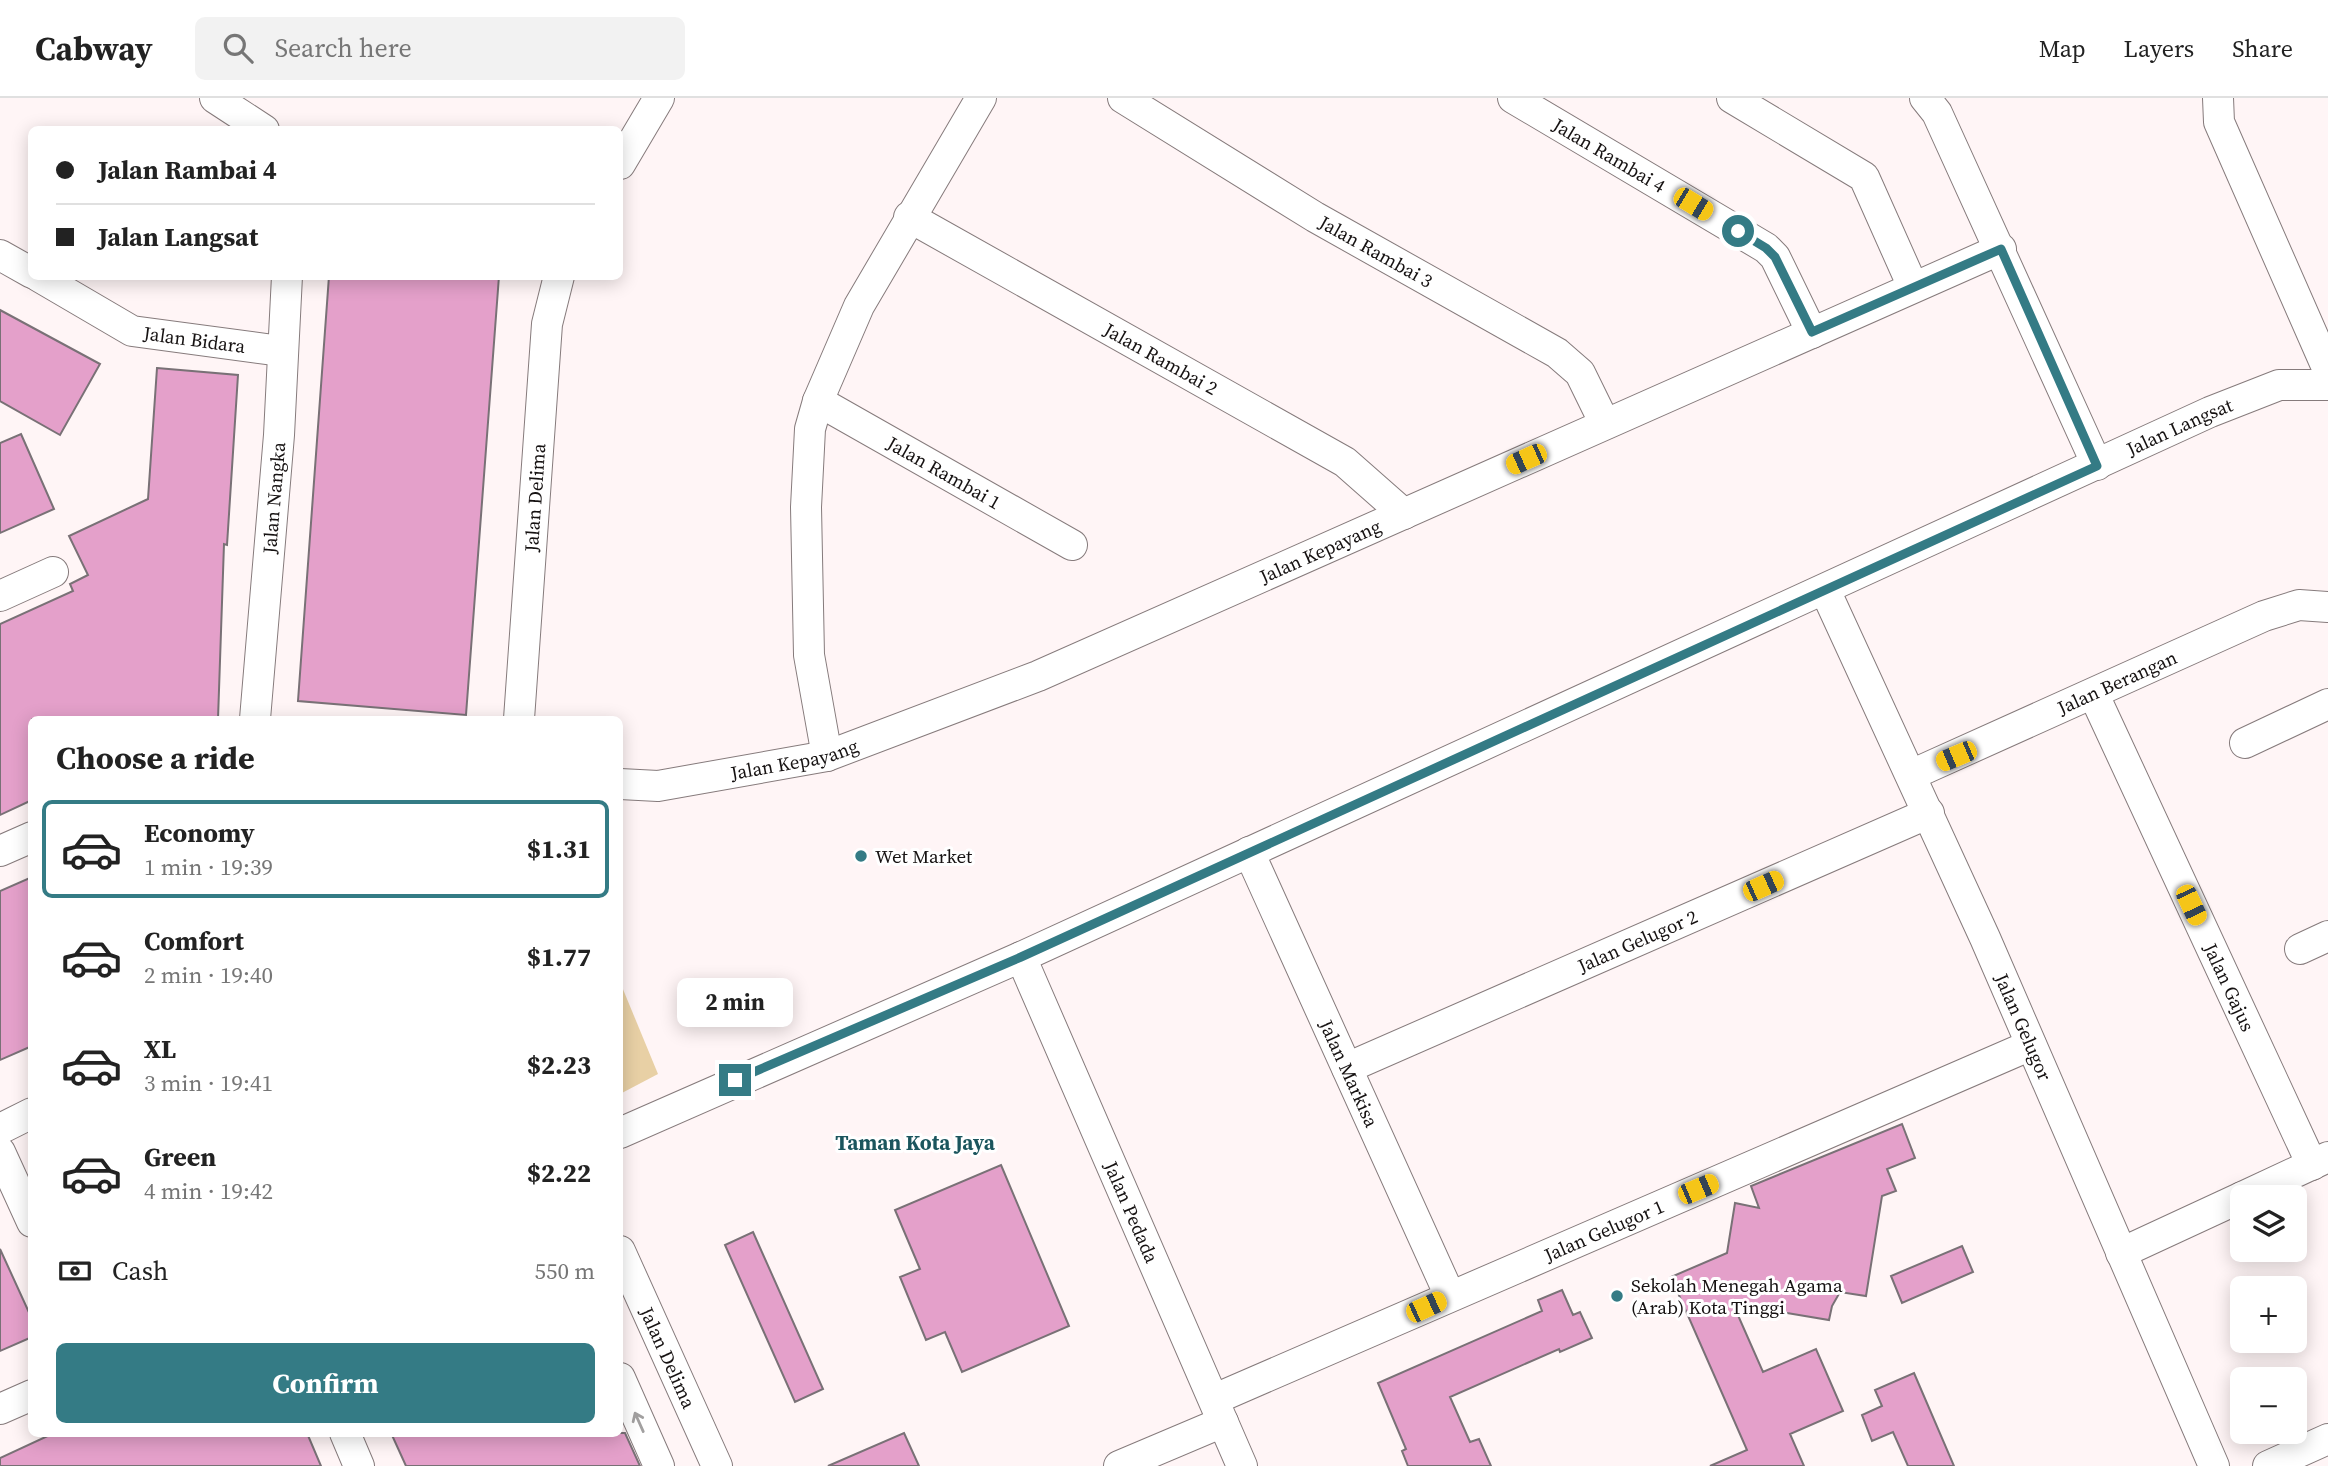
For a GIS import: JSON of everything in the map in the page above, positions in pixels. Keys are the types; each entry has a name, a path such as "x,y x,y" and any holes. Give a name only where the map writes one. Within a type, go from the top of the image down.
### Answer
{"street":[{"path":"215,98 258,126"},
{"path":"623,159 659,98"},
{"path":"827,756 813,687 808,630 810,429 818,401 859,306 981,98"},
{"name":"Jalan Rambai 3","path":"1123,98 1315,217 1557,353 1580,373 1605,424"},
{"name":"Jalan Rambai 4","path":"1513,98 1766,248 1775,257 1812,332"},
{"path":"1732,98 1864,177 1913,288"},
{"path":"1925,98 1937,113 2001,249 2097,466"},
{"path":"2218,98 2219,122 2328,370"},
{"name":"Jalan Rambai 2","path":"909,217 1345,462 1404,514"},
{"name":"Jalan Kepayang","path":"623,784 658,786 827,756 1038,676 2001,249"},
{"path":"0,255 28,271"},
{"name":"Jalan Bidara","path":"45,280 132,331 281,351"},
{"name":"Jalan Nangka","path":"255,716 279,435 281,351 287,280"},
{"name":"Jalan Delima","path":"519,716 547,324 558,280"},
{"name":"Jalan Langsat","path":"623,1132 1021,957 2210,412 2279,385 2328,385"},
{"name":"Jalan Rambai 1","path":"818,401 1072,545"},
{"path":"0,596 53,572"},
{"name":"Jalan Gelugor","path":"1825,590 1929,813 2214,1466"},
{"name":"Jalan Berangan","path":"1911,775 2094,695 2264,616 2299,605 2328,607"},
{"name":"Jalan Gajus","path":"2094,695 2320,1161"},
{"path":"2245,743 2328,704"},
{"name":"Jalan Gelugor 2","path":"1347,1068 1929,813"},
{"path":"0,851 28,839"},
{"name":"Jalan Markisa","path":"1249,852 1450,1296"},
{"path":"2300,949 2328,936"},
{"name":"Jalan Pedada","path":"1021,957 1242,1466"},
{"name":"Jalan Gelugor 1","path":"1119,1466 1219,1410 1450,1296 2031,1045"},
{"path":"0,1129 28,1115"},
{"path":"0,1152 28,1213"},
{"path":"2268,1185 2320,1161"},
{"path":"2121,1253 2230,1203"},
{"name":"Jalan Delima","path":"623,1258 717,1466"},
{"path":"623,1385 659,1466"},
{"path":"0,1409 28,1397"},
{"path":"347,1437 359,1466"},
{"path":"2268,1466 2328,1439"}],"shaded area":[{"path":"623,989 658,1074 623,1092"}],"building":[{"path":"329,280 499,280 466,715 298,701"},
{"path":"0,310 100,364 60,435 0,401"},
{"path":"157,368 238,375 227,545 224,544 218,716 28,716 28,802 0,815 0,624 73,591 70,584 88,575 69,536 148,499"},
{"path":"21,434 54,509 0,533 0,443"},
{"path":"28,879 28,1048 0,1060 0,891"},
{"path":"1902,1124 1915,1158 1887,1169 1896,1191 1882,1196 1866,1296 1840,1292 1832,1306 1829,1320 1733,1304 1763,1372 1816,1349 1843,1411 1790,1434 1804,1466 1710,1466 1747,1450 1671,1277 1727,1253 1735,1203 1759,1208 1751,1186"},
{"path":"1001,1165 1069,1326 962,1372 945,1332 926,1340 900,1277 920,1269 895,1210"},
{"path":"753,1232 823,1389 795,1402 725,1245"},
{"path":"1962,1246 1973,1272 1902,1303 1891,1276"},
{"path":"0,1249 28,1310 28,1339 0,1351"},
{"path":"1562,1290 1573,1315 1580,1312 1592,1338 1560,1352 1559,1349 1450,1397 1470,1442 1479,1439 1491,1466 1408,1466 1402,1451 1406,1449 1378,1383 1542,1311 1538,1300"},
{"path":"1914,1373 1954,1466 1908,1466 1893,1432 1872,1441 1862,1415 1882,1406 1875,1390"},
{"path":"625,1433 640,1466 406,1466 393,1437 623,1437"},
{"path":"904,1433 919,1466 828,1466"},
{"path":"45,1437 309,1437 321,1466 0,1466 0,1458"}],"place":[{"name":"Wet Market","path":"861,856"},
{"name":"Sekolah Menegah Agama (Arab) Kota Tinggi","path":"1617,1296"}],"district":[{"name":"Taman Kota Jaya","path":"915,1143"}],"route":[{"path":"735,1080 1021,957 2097,466 2001,249 1812,332 1775,257 1766,248 1738,231"}]}
